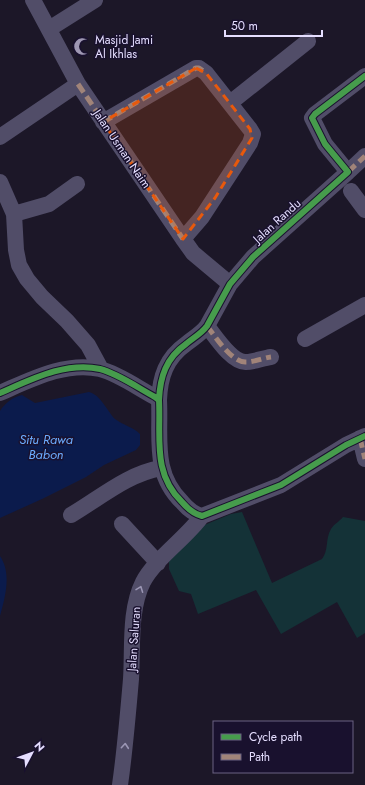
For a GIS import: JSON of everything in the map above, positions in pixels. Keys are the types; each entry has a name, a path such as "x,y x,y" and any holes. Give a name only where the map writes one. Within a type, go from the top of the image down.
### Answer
{"street":[{"name":"Jalan Usman Naim","path":"33,0 78,84 183,239 193,253 230,284"},
{"path":"49,29 95,0"},
{"path":"230,103 308,41"},
{"path":"103,122 196,68 199,68 206,73 250,129 252,138 215,198 196,225 183,239"},
{"path":"348,172 325,144 312,118 315,114 365,76"},
{"path":"0,137 78,84"},
{"name":"Jalan Randu","path":"161,468 160,383 168,362 175,352 203,332 230,284 253,256 365,156"},
{"path":"0,182 14,214 16,250 20,264 27,279 42,297 67,320 85,341 100,369"},
{"path":"14,214 49,204 77,184"},
{"path":"351,191 365,210"},
{"path":"305,339 365,305"},
{"path":"207,326 221,345 233,357 244,362 271,357"},
{"path":"0,394 46,374 68,368 100,369 127,381 159,400"},
{"path":"71,515 122,482 149,470 161,468 176,497 192,511 202,516 281,485 362,437 365,459"},
{"name":"Jalan Saluran","path":"120,785 130,687 136,603 143,581 158,563 195,526 202,516"},
{"path":"122,524 158,563"}],"highlighted area":[{"path":"196,68 206,73 250,129 252,138 215,198 183,239 103,122"}],"green space":[{"path":"242,512 272,583 322,559 326,552 328,537 331,529 343,517 365,521 365,633 357,638 337,602 281,634 256,590 198,614 191,594 179,591 169,569 169,558 202,526 231,514"}],"water":[{"name":"Situ Rawa Babon","path":"89,392 97,396 115,419 140,434 140,445 136,450 104,465 86,477 0,518 0,411 2,408 12,399 22,395 35,403"},
{"path":"0,556 4,563 7,578 0,616"}],"marked path":[{"path":"103,122 196,68 199,68 206,73"},
{"path":"78,84 183,239"},
{"path":"348,172 365,156"},
{"path":"207,326 224,348 235,358 241,361 249,362 271,357"},
{"path":"360,438 365,459"}],"cycle path":[{"path":"159,400 165,369 173,355 200,334 207,326 230,284 253,257 348,172 325,144 312,118 315,114 365,76"},
{"path":"0,393 48,373 87,367 100,369 114,374 155,397 159,400 160,454 166,479 172,491 188,509 202,516 281,485 346,445 365,436"}],"place":[{"name":"Masjid Jami Al Ikhlas","path":"82,47"}]}
